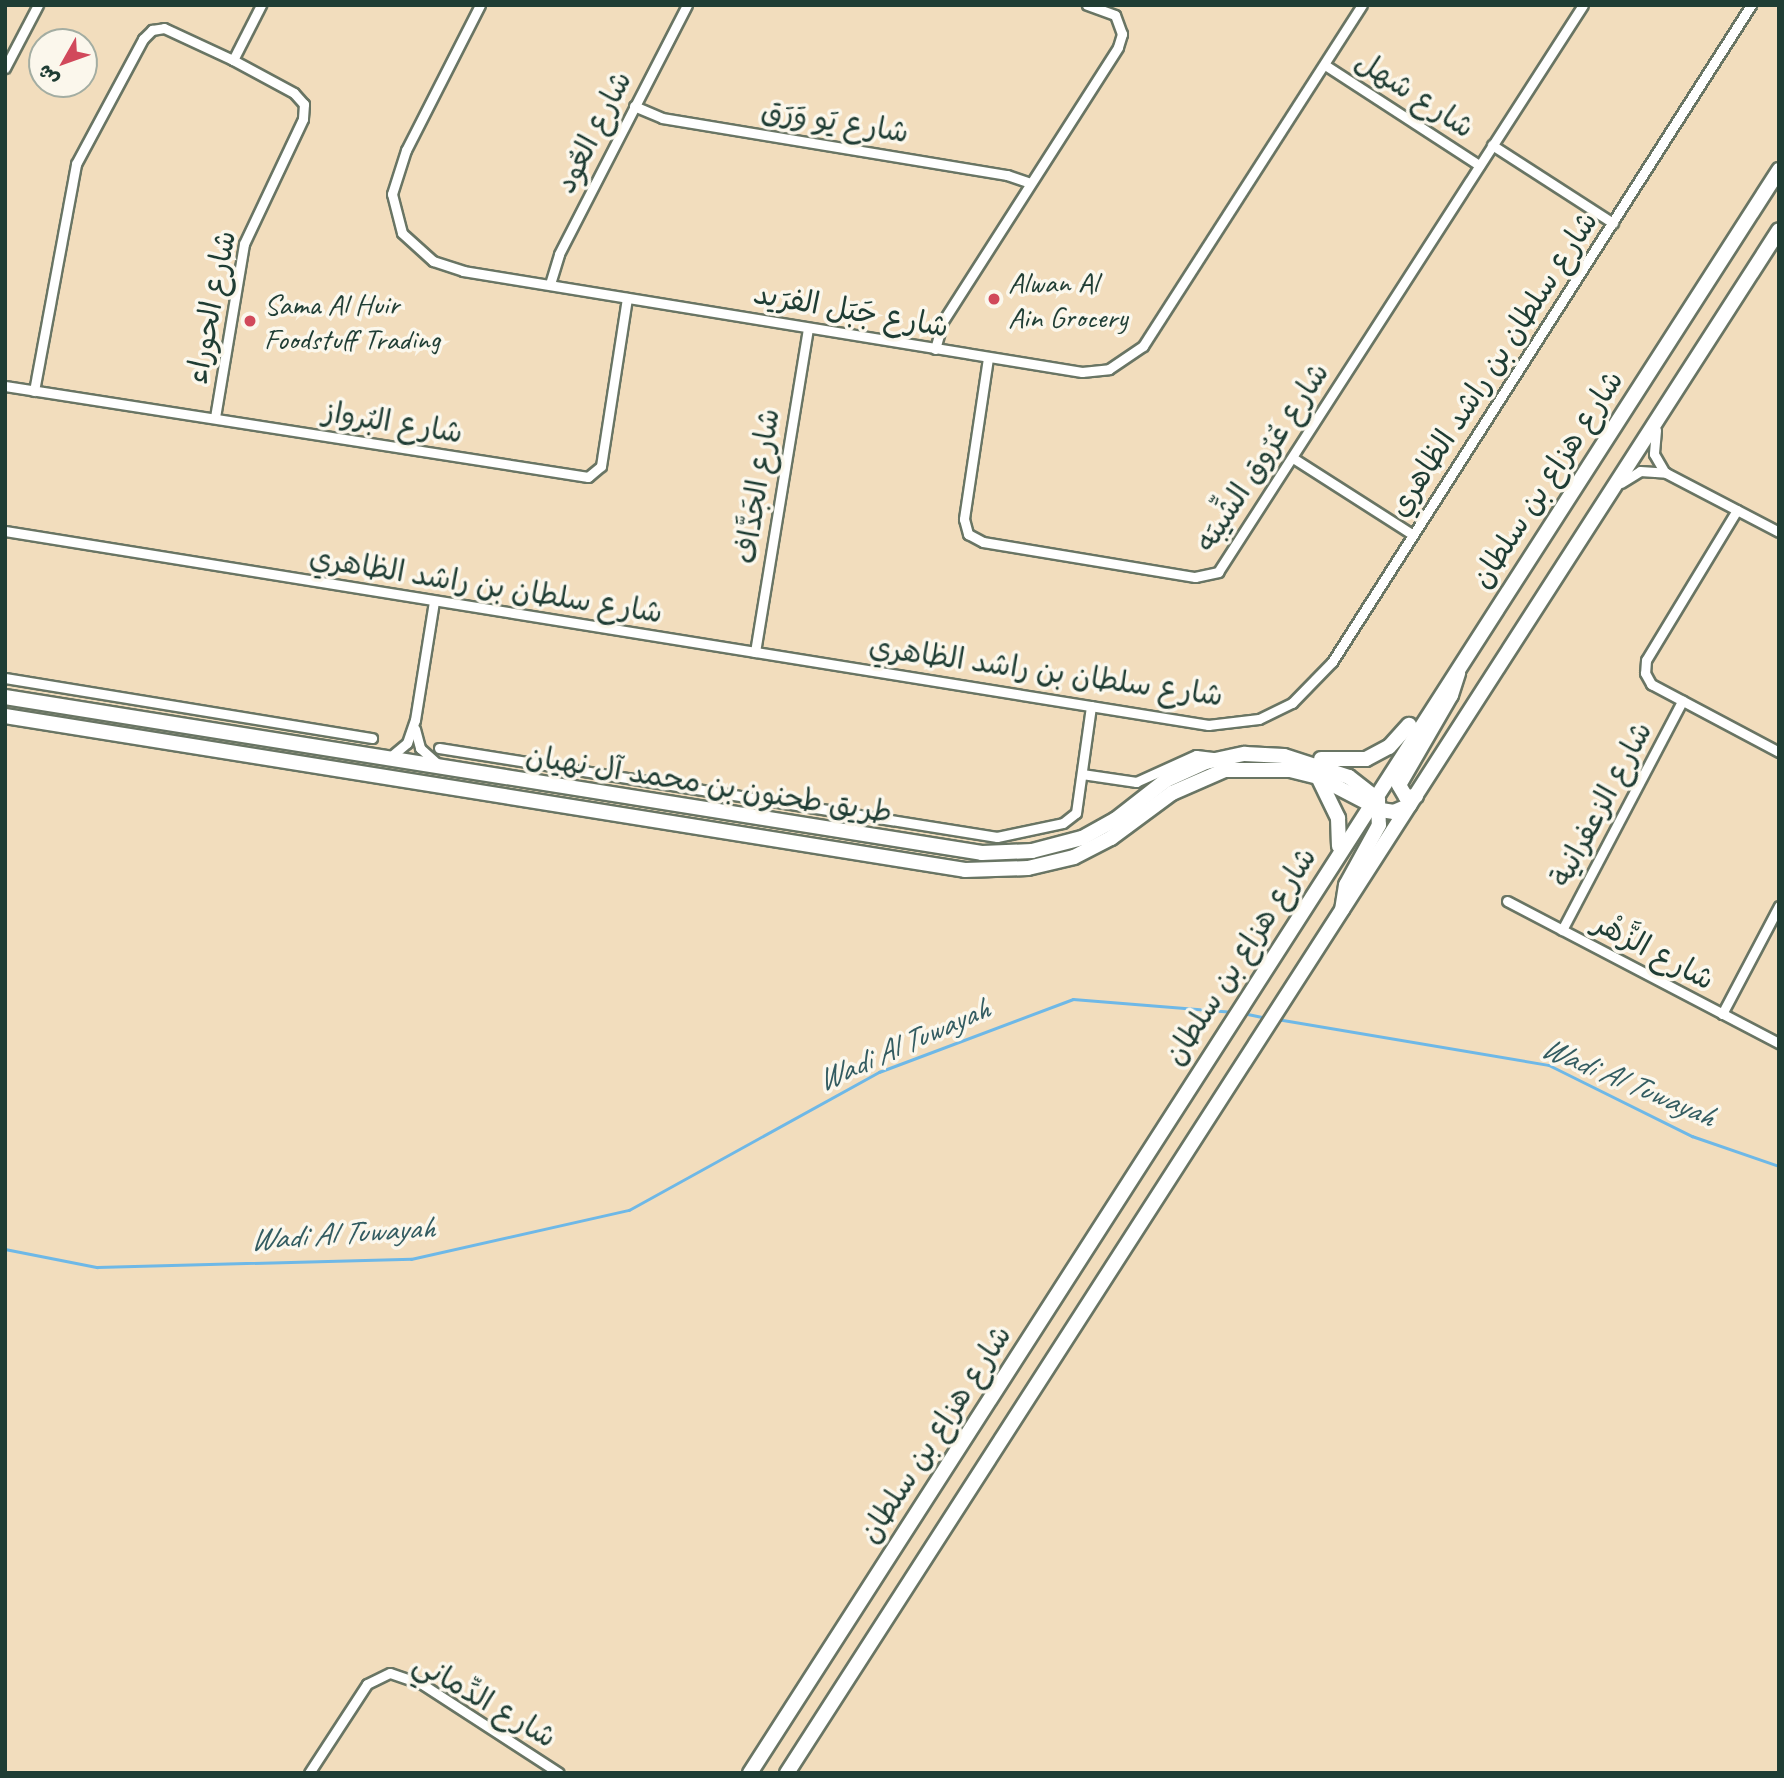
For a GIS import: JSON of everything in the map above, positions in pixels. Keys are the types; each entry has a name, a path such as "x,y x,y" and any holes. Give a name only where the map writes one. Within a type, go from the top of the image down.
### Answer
{"main road":[{"name":"شارع هزاع بن سلطان","path":"750,1773 1339,851 1375,803 1458,664 1779,170"},
{"name":"شارع هزاع بن سلطان","path":"787,1773 1779,230"},
{"path":"1271,754 1351,763 1376,756 1401,737 1441,677 1458,664"},
{"path":"1414,800 1406,797 1399,785 1451,695 1458,664"},
{"name":"طريق طحنون بن محمد آل نهيان","path":"5,697 982,853 1057,847 1105,827 1179,773 1220,759 1271,754 1334,770 1375,803"},
{"name":"طريق طحنون بن محمد آل نهيان","path":"5,716 965,870 1028,868 1060,862 1100,845 1172,793 1212,773 1264,768 1318,777 1375,803"},
{"path":"45,722 72,720 150,731 160,721"},
{"path":"1318,777 1341,827 1339,851"},
{"path":"1343,912 1346,885 1377,830 1375,803 1394,812 1414,800"},
{"path":"780,841 876,850 884,848 888,839"}],"street":[{"path":"5,68 38,5"},
{"path":"233,60 261,5"},
{"name":"شارع جَبَل الفرَيد","path":"480,5 406,150 392,194 395,216 402,233 433,261 463,271 1082,372 1109,369 1133,356 1362,5"},
{"name":"شارع العُود","path":"550,284 559,254 687,5"},
{"path":"935,349 943,321 1122,34 1115,15 1087,5"},
{"name":"شارع عُرُوق الشِّيبَه","path":"988,358 964,519 968,534 983,542 1195,577 1211,575 1223,566 1583,5"},
{"name":"شارع سلطان بن راشد الظاهري","path":"5,531 1208,725 1243,722 1275,712 1320,678 1614,223 1751,5"},
{"name":"شارع الحوراء","path":"34,391 76,164 144,39 152,30 164,28 233,60 301,98 305,112 244,244 215,418"},
{"name":"شارع شهل","path":"1325,65 1479,165"},
{"name":"شارع يَو وَرَق","path":"634,106 663,118 1007,175 1030,183"},
{"path":"1492,145 1614,223"},
{"name":"شارع البُرواز","path":"5,386 588,477 601,466 627,298"},
{"name":"شارع الجَدَّاف","path":"755,652 807,328"},
{"path":"1661,414 1653,447 1666,472"},
{"path":"1293,458 1412,534"},
{"path":"1605,499 1632,474 1648,469 1666,472 1779,532"},
{"path":"1737,510 1645,667 1651,684 1779,752"},
{"path":"389,758 407,743 415,720 434,602"},
{"path":"5,678 372,738"},
{"path":"64,707 77,690"},
{"path":"77,690 84,710"},
{"name":"شارع الزعفرانية","path":"1562,930 1682,701"},
{"path":"439,748 997,837 1070,819 1077,810 1091,706"},
{"path":"415,720 420,748 440,766"},
{"path":"1083,774 1136,782 1196,755 1220,759"},
{"path":"744,816 757,799"},
{"path":"779,803 781,822"},
{"name":"شارع الزَّهْر","path":"1507,901 1779,1043"},
{"path":"1722,1014 1779,906"},
{"name":"شارع الدِّماني","path":"309,1773 367,1684 390,1674 422,1684 559,1773"}],"waterway":[{"name":"Wadi Al Tuwayah","path":"5,1249 97,1267 411,1259 629,1210 879,1072 1073,999 1233,1012"},
{"name":"Wadi Al Tuwayah","path":"1243,1013 1267,1018"},
{"name":"Wadi Al Tuwayah","path":"1277,1019 1549,1065 1692,1136 1779,1166"}],"place":[{"name":"Alwan Al Ain Grocery","path":"994,299"},
{"name":"Sama Al Huir Foodstuff Trading","path":"250,321"}]}
